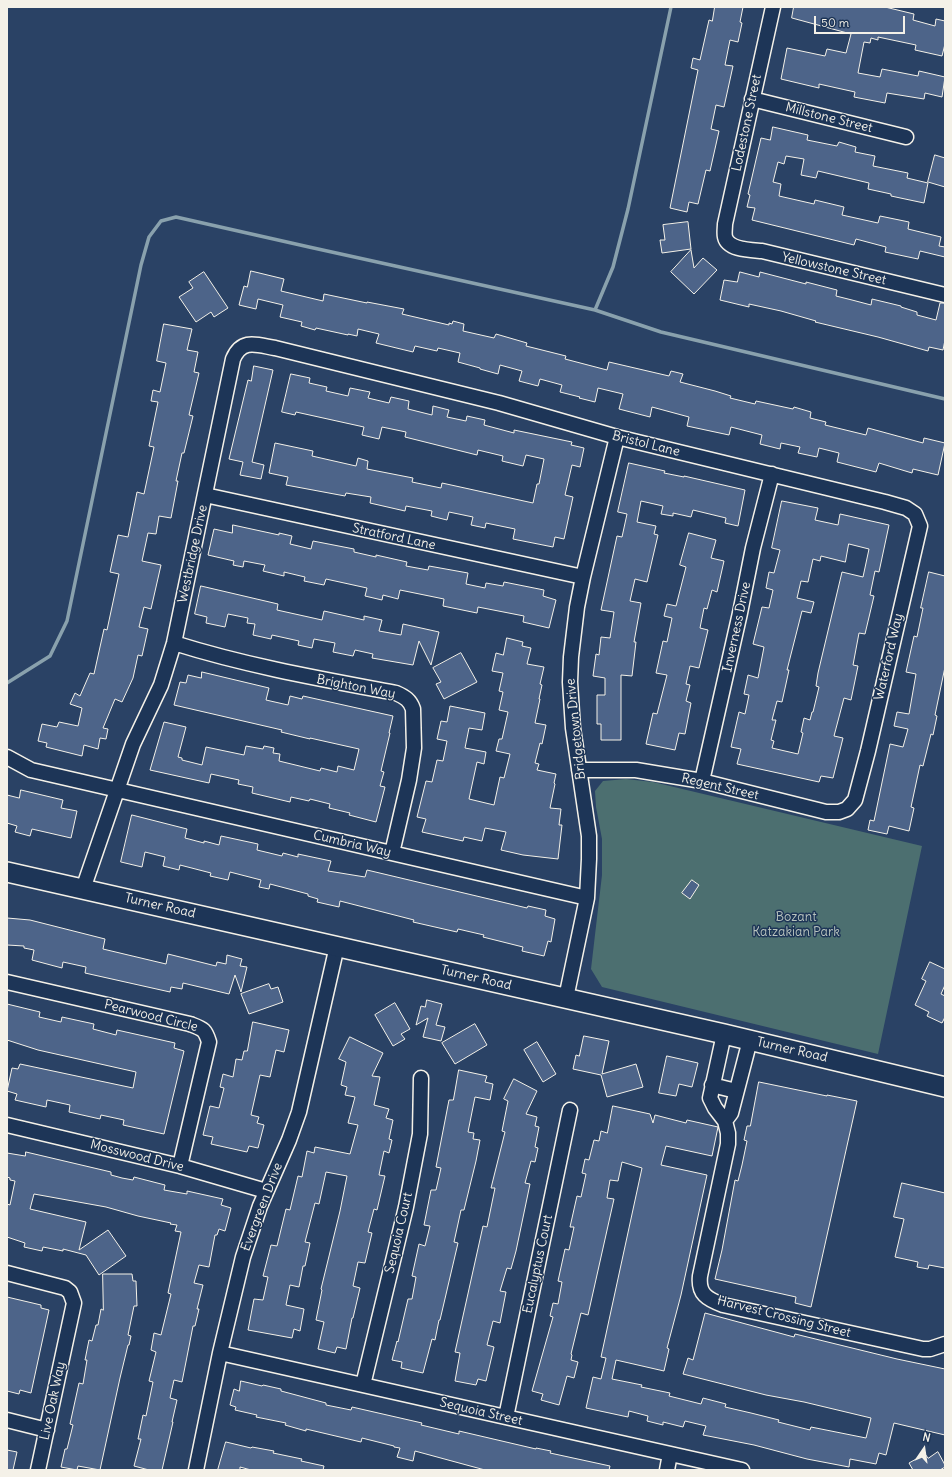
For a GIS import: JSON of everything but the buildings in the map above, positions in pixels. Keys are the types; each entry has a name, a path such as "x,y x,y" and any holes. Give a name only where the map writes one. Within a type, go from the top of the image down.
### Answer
{"main road":[{"name":"Turner Road","path":"7,872 724,1034 945,1087"}],"street":[{"name":"Lodestone Street","path":"726,239 724,237 725,224 773,7"},
{"name":"Millstone Street","path":"752,99 906,137"},
{"name":"Yellowstone Street","path":"726,239 729,244 740,248 762,251 945,295"},
{"name":"Westbridge Drive","path":"83,889 133,744 161,684 174,643 233,359 236,351 240,347 249,344 275,348 376,373"},
{"name":"Bristol Lane","path":"376,373 499,403 617,437 885,502 906,508 915,514"},
{"name":"Bridgetown Drive","path":"566,998 588,898 589,836 573,728 570,682 572,643 583,577 617,437"},
{"name":"Inverness Drive","path":"702,781 753,548 772,474"},
{"name":"Stratford Lane","path":"205,495 583,577"},
{"name":"Waterford Way","path":"855,800 868,751 920,526 915,514"},
{"name":"Brighton Way","path":"174,643 198,651 287,673 396,694 407,699 413,709 414,748 409,780 392,853"},
{"name":"Cumbria Way","path":"7,757 31,770 588,898"},
{"name":"Regent Street","path":"579,770 636,770 702,781 826,812 839,812 847,809 855,800"},
{"name":"Evergreen Drive","path":"196,1470 220,1353 243,1256 266,1191 289,1140 299,1112 337,946"},
{"name":"Pearwood Circle","path":"7,982 202,1028 206,1033 209,1042 180,1166"},
{"name":"Harvest Crossing Street","path":"724,1034 710,1098 715,1108 725,1121 728,1133 728,1144 700,1276 699,1285 702,1292 715,1302 723,1305 923,1349 930,1350 945,1344"},
{"path":"725,1121 731,1113 750,1040"},
{"name":"Sequoia Court","path":"363,1385 406,1207 420,1134 420,1078"},
{"path":"712,1085 736,1091"},
{"name":"Eucalyptus Court","path":"506,1417 570,1110"},
{"name":"Mosswood Drive","path":"7,1125 180,1166 266,1191"},
{"name":"Live Oak Way","path":"7,1273 65,1288 70,1292 74,1303 38,1470"},
{"name":"Sequoia Street","path":"220,1353 742,1470"},
{"path":"7,1420 46,1430"},
{"path":"667,1470 670,1454"}],"green space":[{"name":"Bozant Katzakian Park","path":"626,779 653,782 922,846 878,1054 602,987 591,969 602,875 602,839 596,807 595,791 603,781"}],"waterway":[{"path":"595,310 613,267 628,209 671,7"},
{"path":"7,683 50,656 67,621 141,265 149,237 161,221 176,217 595,310 661,332 945,399"}]}
